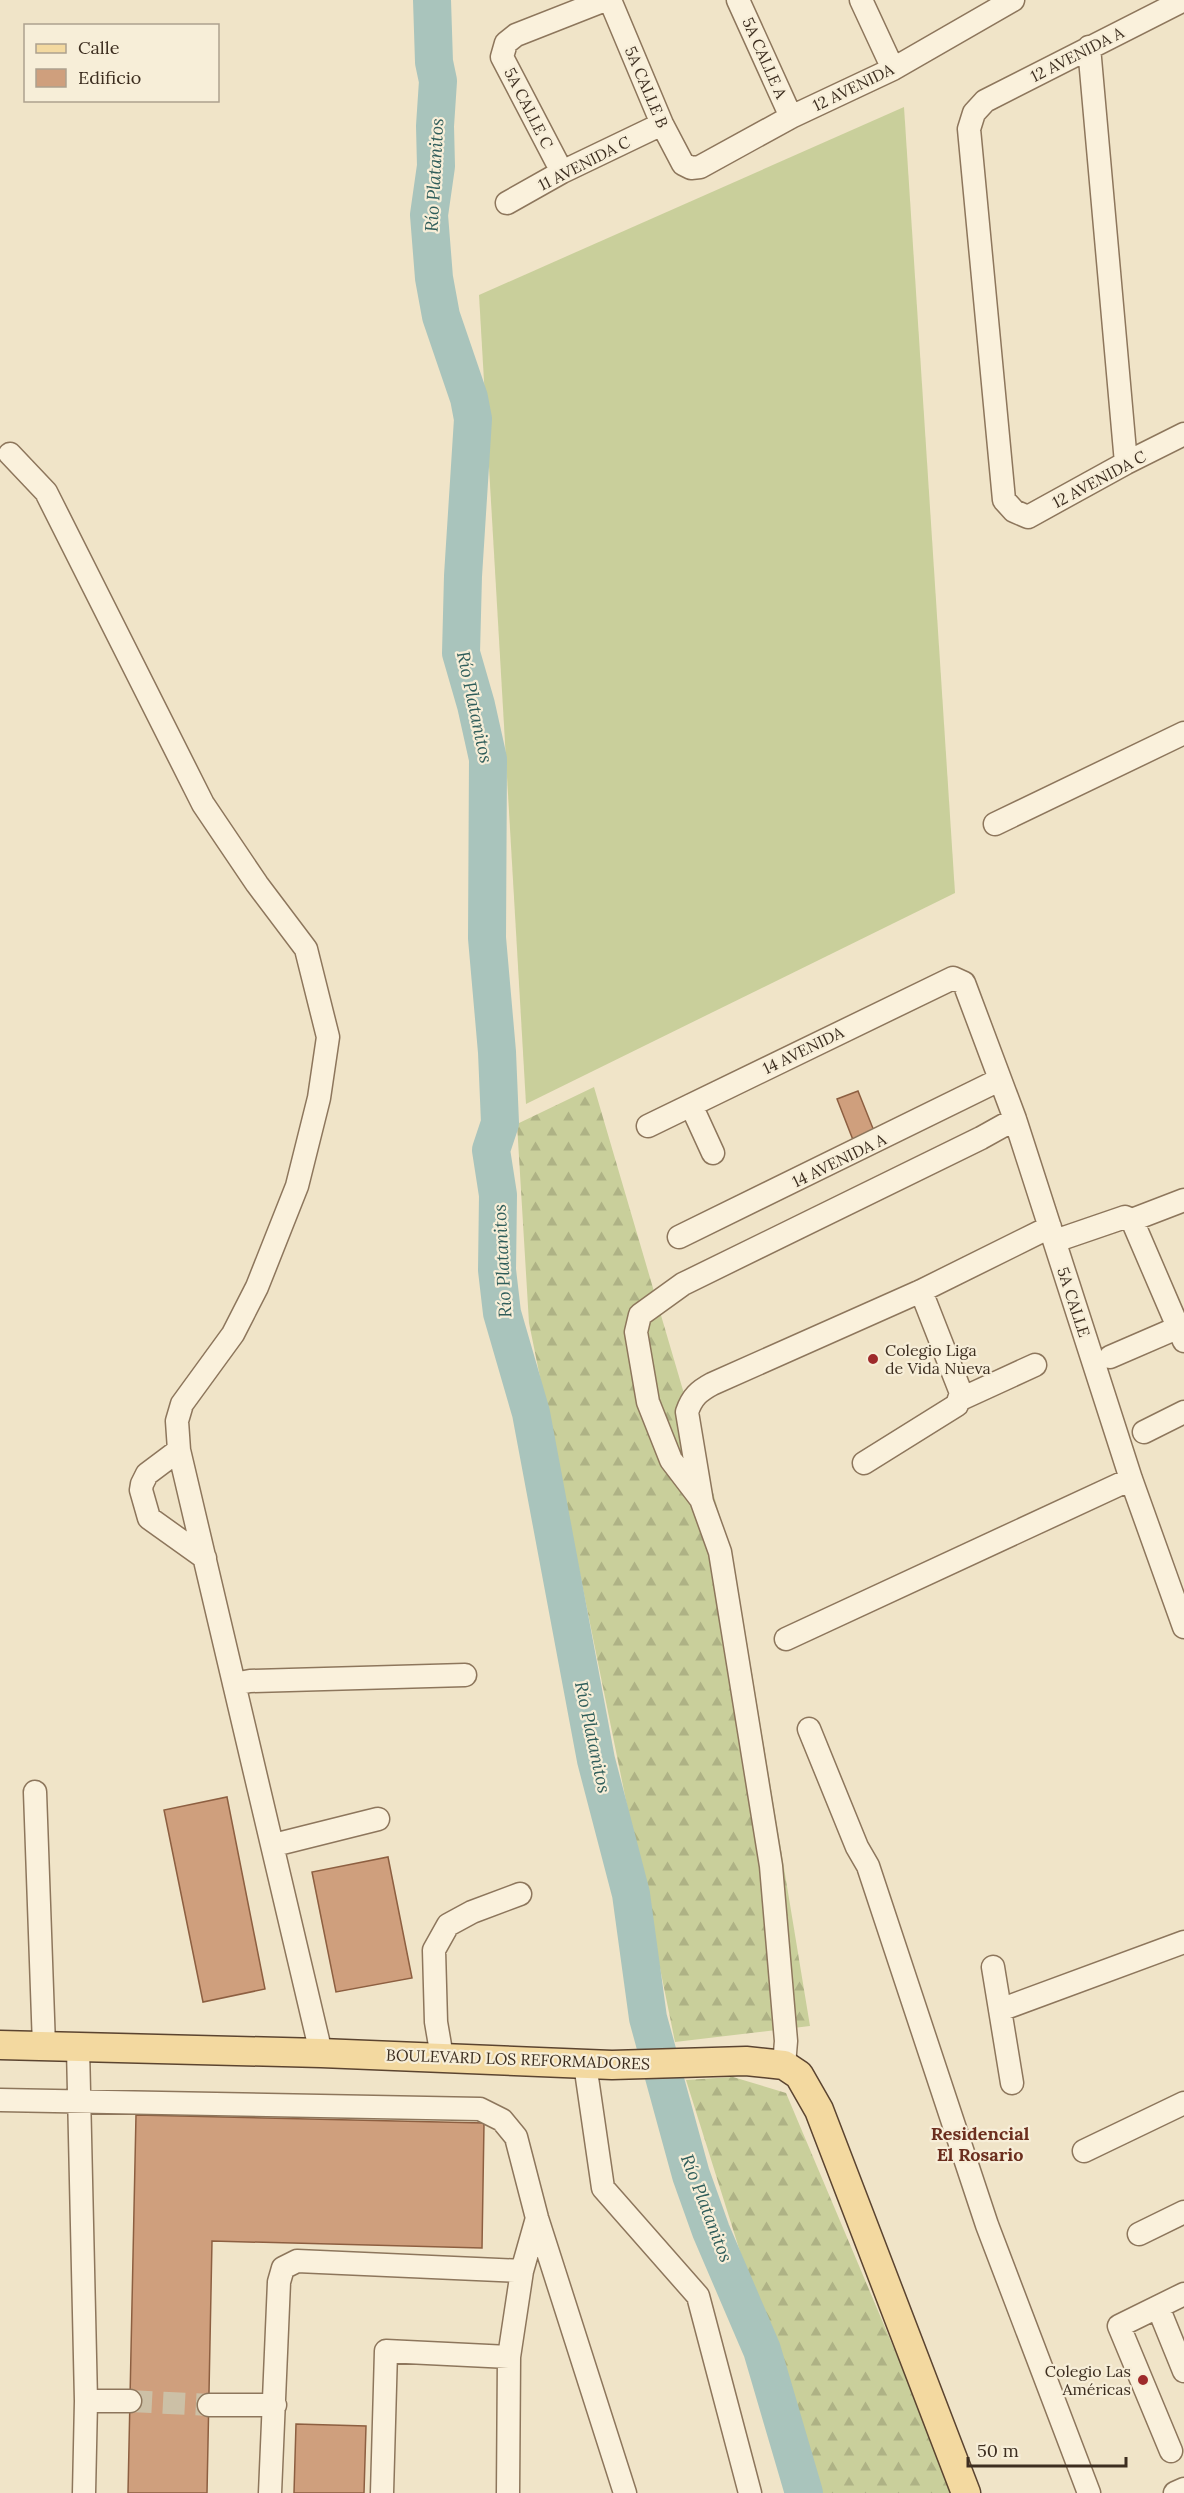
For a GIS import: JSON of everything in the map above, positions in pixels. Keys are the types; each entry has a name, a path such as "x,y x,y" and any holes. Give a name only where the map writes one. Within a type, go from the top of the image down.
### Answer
{"main road":[{"name":"BOULEVARD LOS REFORMADORES","path":"0,2045 321,2053 599,2064 746,2061 784,2065"},
{"path":"784,2065 799,2076 819,2110 966,2493"}],"street":[{"name":"5A CALLE C","path":"562,172 502,57 506,43 516,35 605,0"},
{"name":"5A CALLE B","path":"610,0 662,124 683,164 691,168"},
{"name":"5A CALLE A","path":"738,0 791,117"},
{"path":"861,0 893,69"},
{"name":"12 AVENIDA","path":"691,168 700,167 791,117 893,69 1011,0"},
{"name":"12 AVENIDA A","path":"1014,512 1004,500 969,129 974,113 985,101 1184,0"},
{"path":"1089,47 1126,463"},
{"name":"11 AVENIDA C","path":"507,203 562,172 662,124"},
{"name":"12 AVENIDA C","path":"1014,512 1028,517 1184,434"},
{"path":"10,454 46,492 203,804 256,884 306,949 328,1037 319,1098 297,1186 257,1287 233,1334 182,1404 177,1421 179,1450 274,1845 321,2053"},
{"path":"995,824 1184,733"},
{"name":"14 AVENIDA","path":"648,1126 953,978 959,979"},
{"name":"5A CALLE","path":"959,979 964,983 1015,1119 1131,1479 1184,1627"},
{"name":"14 AVENIDA A","path":"679,1237 999,1080"},
{"path":"691,1105 713,1153"},
{"path":"702,1502 671,1460 648,1402 636,1332 640,1314 683,1284 981,1138 1015,1119"},
{"path":"1132,1220 1184,1200"},
{"path":"784,2065 786,2041 771,1866 720,1552 702,1502 687,1412 691,1400 699,1391 1052,1234 1125,1217 1132,1220 1182,1331 1110,1357"},
{"path":"921,1292 961,1393 961,1399"},
{"path":"864,1463 957,1405 961,1399 1035,1365"},
{"path":"1144,1432 1184,1412"},
{"path":"179,1450 147,1474 141,1484 141,1490 149,1518 205,1558"},
{"path":"786,1639 1131,1479"},
{"path":"234,1684 250,1681 465,1675"},
{"path":"809,1729 857,1847 868,1866 987,2225 1089,2493"},
{"path":"35,1792 44,2046"},
{"path":"274,1845 378,1819"},
{"path":"442,2058 436,2022 435,1950 448,1925 472,1912 520,1894"},
{"path":"1000,2010 1184,1942"},
{"path":"993,1967 1011,2083"},
{"path":"78,2048 86,2401 84,2493"},
{"path":"599,2064 603,2188 698,2296 750,2493"},
{"path":"0,2100 480,2109 502,2120 516,2137 537,2218 625,2493"},
{"path":"1084,2151 1184,2103"},
{"path":"1139,2234 1184,2212"},
{"path":"508,2493 509,2357 522,2271 537,2218"},
{"path":"270,2493 279,2282 283,2268 297,2261 522,2271"},
{"path":"1171,2451 1119,2326 1184,2294"},
{"path":"1158,2307 1184,2371"},
{"path":"382,2493 386,2351 509,2357"},
{"path":"86,2401 130,2401"},
{"path":"209,2405 275,2405"},
{"path":"1175,2493 1184,2489"}],"green space":[{"path":"904,107 955,893 526,1104 479,295"},
{"path":"594,1087 734,1564 810,2026 675,2042 529,1323 517,1124"},
{"path":"733,2077 786,2093 955,2493 816,2493 686,2080"}],"building":[{"path":"858,1091 876,1136 855,1145 837,1099"},
{"path":"227,1797 265,1989 203,2002 164,1810"},
{"path":"388,1857 412,1978 336,1992 312,1872"},
{"path":"136,2115 484,2123 482,2248 212,2241 207,2493 128,2493"},
{"path":"296,2424 366,2426 364,2493 294,2493"}],"waterway":[{"name":"Río Platanitos","path":"432,0 434,62 438,81 435,126 436,166 429,215 434,278 441,316 469,398 473,419 463,576 461,653 488,759 487,938 497,1052 500,1123 491,1150 498,1195 497,1270 502,1313 531,1413 596,1760 631,1894 648,2018 691,2175 711,2231 762,2350 804,2493"}],"tunnel":[{"path":"130,2401 209,2405"}],"place":[{"name":"Colegio Liga de Vida Nueva","path":"873,1359"},
{"name":"Colegio Las Américas","path":"1143,2380"}],"district":[{"name":"Residencial El Rosario","path":"980,2143"}]}
